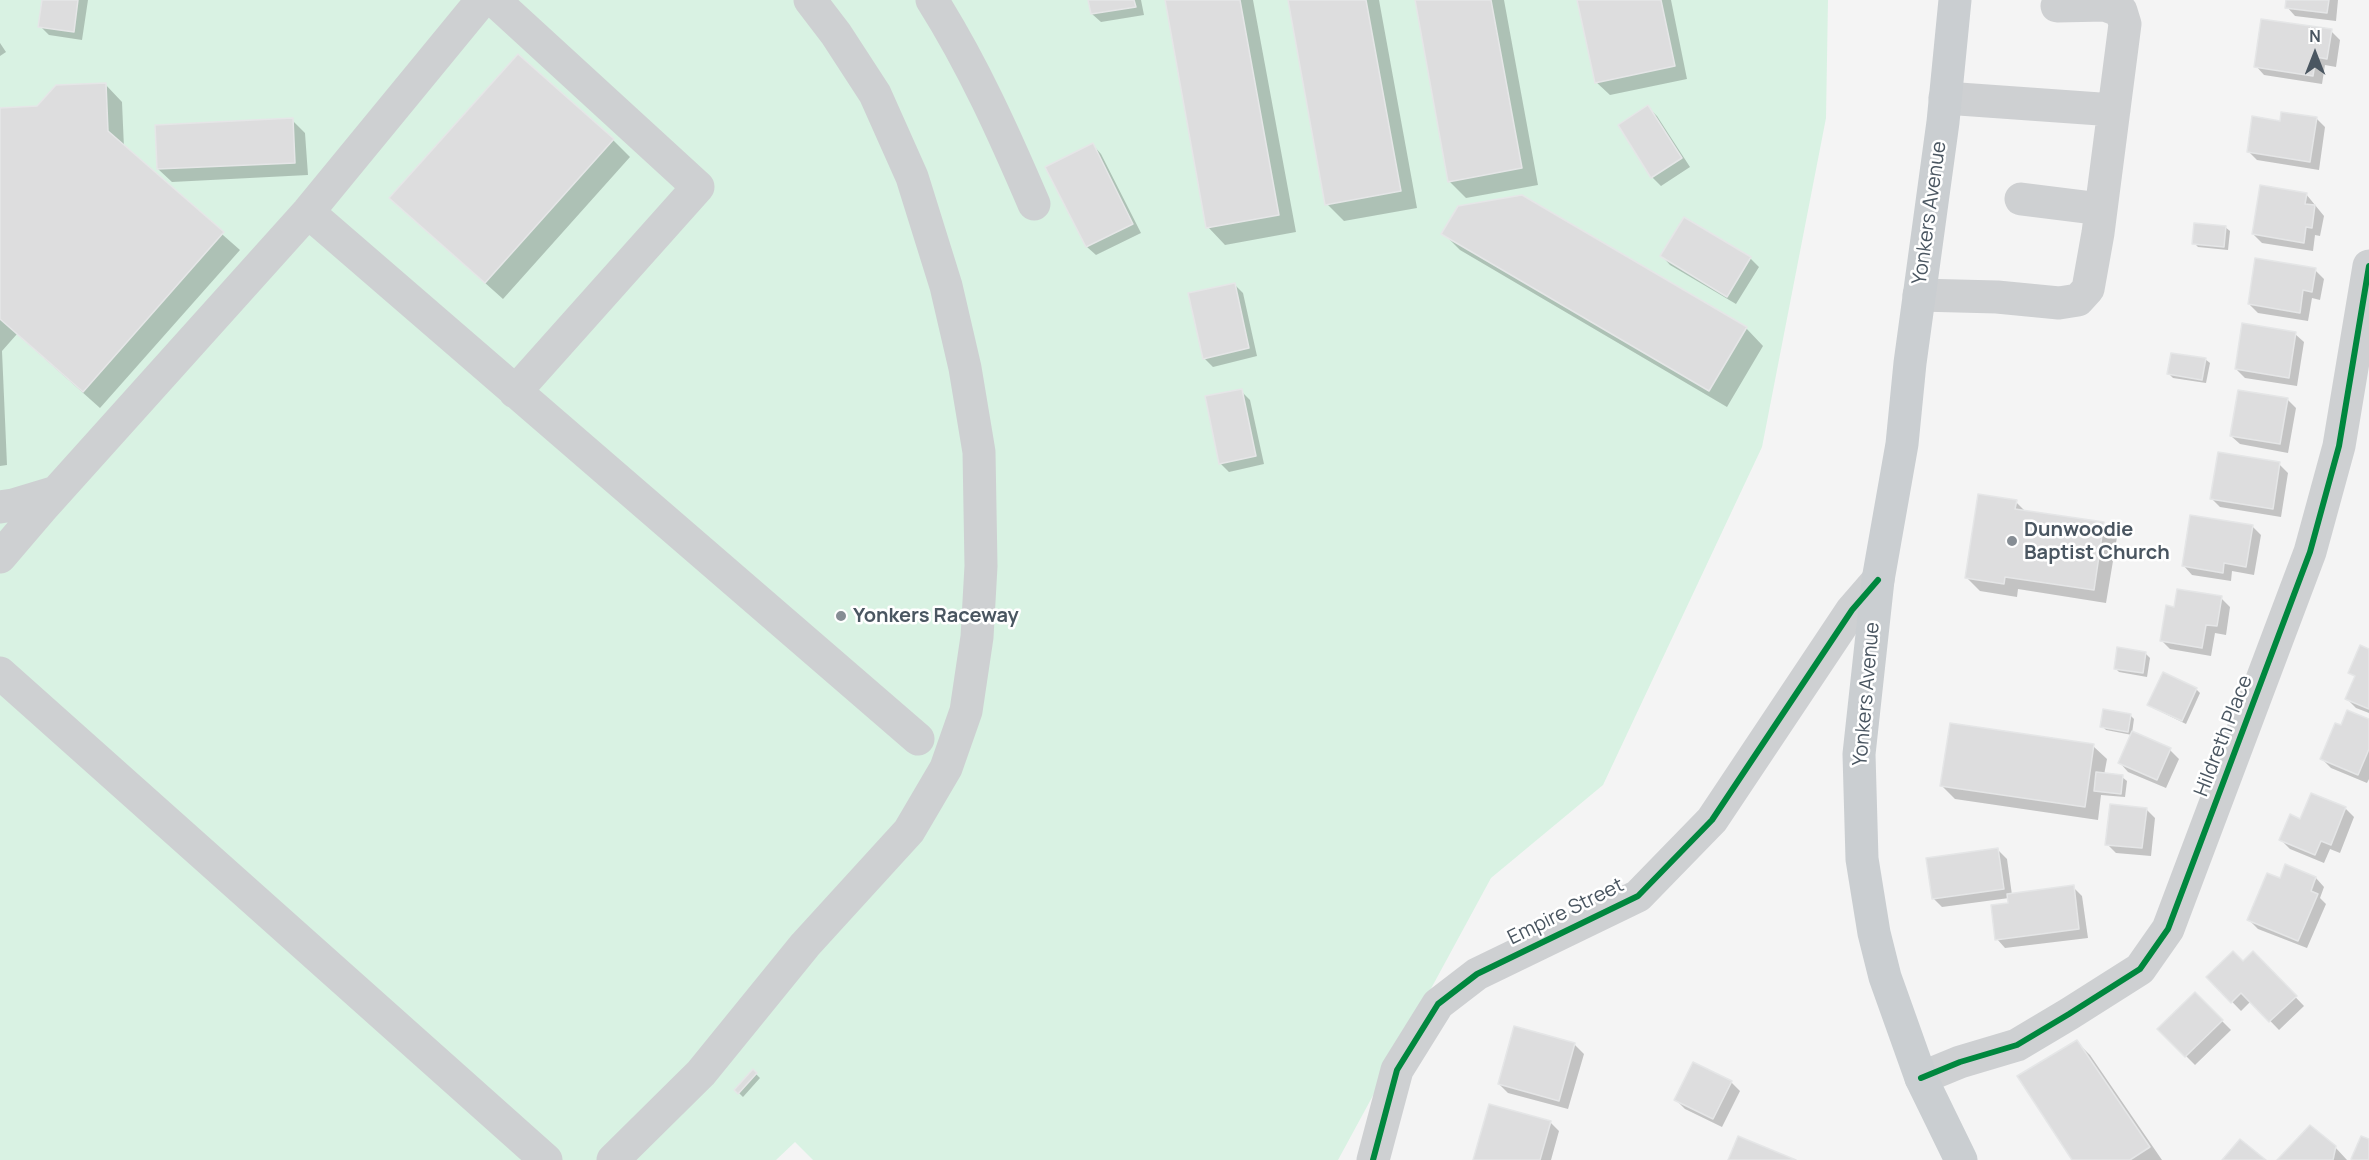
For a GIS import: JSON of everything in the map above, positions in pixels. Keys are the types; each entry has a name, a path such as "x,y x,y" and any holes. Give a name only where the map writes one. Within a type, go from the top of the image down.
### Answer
{"main road":[{"name":"Yonkers Avenue","path":"1955,0 1946,98 1919,295 1902,444 1878,580 1859,754 1862,859 1874,933 1885,977 1921,1078 1958,1159"}],"street":[{"path":"0,557 308,212 482,0"},
{"path":"494,0 698,187 516,392"},
{"path":"613,1160 700,1073 805,945 909,831 946,768 966,711 977,637 981,566 979,452 965,368 943,274 912,177 875,94 836,34 810,0"},
{"path":"932,0 1001,126 1034,204"},
{"path":"1919,295 1997,297 2059,303 2078,300 2088,290 2126,24 2121,11 2105,5 2057,6"},
{"path":"1946,98 2114,110"},
{"path":"2021,199 2101,209"},
{"path":"308,212 918,739"},
{"name":"Hildreth Place","path":"1921,1078 1960,1062 2017,1045 2069,1014 2140,969 2168,929 2310,552 2339,446 2369,266"},
{"path":"0,507 56,492"},
{"name":"Empire Street","path":"1373,1160 1397,1070 1438,1004 1477,974 1638,896 1712,820 1852,610 1878,580"},
{"path":"0,673 546,1160"}],"green space":[{"name":"Yonkers Raceway","path":"0,0 1828,0 1826,118 1762,447 1603,785 1491,878 1338,1160 813,1160 795,1142 776,1160 0,1160"}],"building":[{"path":"42,0 78,0 74,32 38,27"},
{"path":"1088,0 1134,0 1136,7 1091,14"},
{"path":"1165,0 1240,0 1279,215 1206,228"},
{"path":"1288,0 1366,0 1401,191 1325,205"},
{"path":"1415,0 1491,0 1522,168 1448,182"},
{"path":"1577,0 1661,0 1675,66 1595,83"},
{"path":"2286,0 2329,0 2327,13 2285,8"},
{"path":"2261,19 2332,29 2327,59 2316,57 2313,76 2254,67"},
{"path":"518,54 614,139 485,283 389,198"},
{"path":"106,83 108,131 224,232 83,392 0,319 0,108 37,106 56,85"},
{"path":"1648,105 1682,158 1651,178 1618,125"},
{"path":"2281,112 2317,117 2310,162 2247,152 2252,116 2280,121"},
{"path":"293,118 295,163 157,169 155,125"},
{"path":"1093,143 1133,224 1086,247 1045,167"},
{"path":"2260,185 2307,193 2305,204 2315,205 2312,228 2306,227 2304,243 2252,234"},
{"path":"1522,195 1747,327 1709,391 1441,234 1458,206"},
{"path":"1684,217 1751,257 1727,297 1660,256"},
{"path":"2194,223 2226,226 2224,247 2192,244"},
{"path":"2255,258 2316,268 2312,292 2303,290 2300,313 2248,304"},
{"path":"1235,283 1249,348 1203,359 1188,293"},
{"path":"2242,323 2296,332 2289,378 2235,369"},
{"path":"2171,353 2206,358 2202,380 2167,374"},
{"path":"1242,389 1256,456 1219,464 1205,396"},
{"path":"2238,390 2288,398 2280,444 2230,436"},
{"path":"2218,452 2280,462 2273,509 2210,499"},
{"path":"1978,494 2017,500 2015,509 2104,522 2094,590 2005,577 2004,584 1965,578"},
{"path":"2190,515 2253,525 2246,567 2224,563 2223,573 2182,566"},
{"path":"2177,589 2222,596 2217,626 2206,625 2202,648 2160,641 2166,605 2174,607"},
{"path":"2360,645 2369,649 2369,709 2345,699 2355,676 2348,673"},
{"path":"2117,647 2146,652 2143,673 2114,669"},
{"path":"2163,672 2197,688 2182,721 2147,705"},
{"path":"2103,709 2131,714 2128,732 2100,727"},
{"path":"2347,710 2369,719 2369,749 2358,775 2320,759 2335,723 2341,725"},
{"path":"1950,723 2094,744 2085,807 1940,786"},
{"path":"2132,731 2171,748 2157,780 2118,763"},
{"path":"2096,772 2123,775 2121,794 2094,791"},
{"path":"2311,793 2346,807 2331,845 2321,841 2315,855 2279,840 2290,814 2300,819"},
{"path":"2110,804 2147,808 2142,848 2105,845"},
{"path":"1998,848 2004,889 1932,899 1926,858"},
{"path":"2285,864 2316,877 2311,891 2318,894 2298,941 2247,920 2267,873 2280,878"},
{"path":"2074,885 2079,929 1995,940 1991,905 2008,903 2007,894"},
{"path":"2233,951 2243,961 2253,951 2297,996 2269,1022 2241,993 2231,1003 2206,977"},
{"path":"2195,992 2223,1020 2185,1057 2157,1029"},
{"path":"1514,1026 1575,1043 1559,1101 1498,1084"},
{"path":"2077,1040 2150,1147 2130,1160 2072,1160 2017,1076"},
{"path":"1693,1062 1732,1081 1713,1119 1674,1100"},
{"path":"753,1069 757,1073 738,1094 734,1090"},
{"path":"1489,1104 1551,1121 1540,1160 1473,1160"},
{"path":"2310,1125 2336,1146 2333,1160 2277,1160"},
{"path":"1738,1136 1796,1160 1728,1160"},
{"path":"2361,1136 2369,1139 2369,1160 2353,1160 2351,1159"},
{"path":"2240,1139 2266,1160 2222,1160"}],"cycle path":[{"path":"1921,1078 1960,1062 2017,1045 2069,1014 2140,969 2168,929 2310,552 2339,446 2369,266"},
{"path":"1373,1160 1397,1070 1438,1004 1477,974 1638,896 1712,820 1852,610 1878,580"}],"place":[{"name":"Dunwoodie Baptist Church","path":"2012,541"},
{"name":"Yonkers Raceway","path":"841,616"}]}
